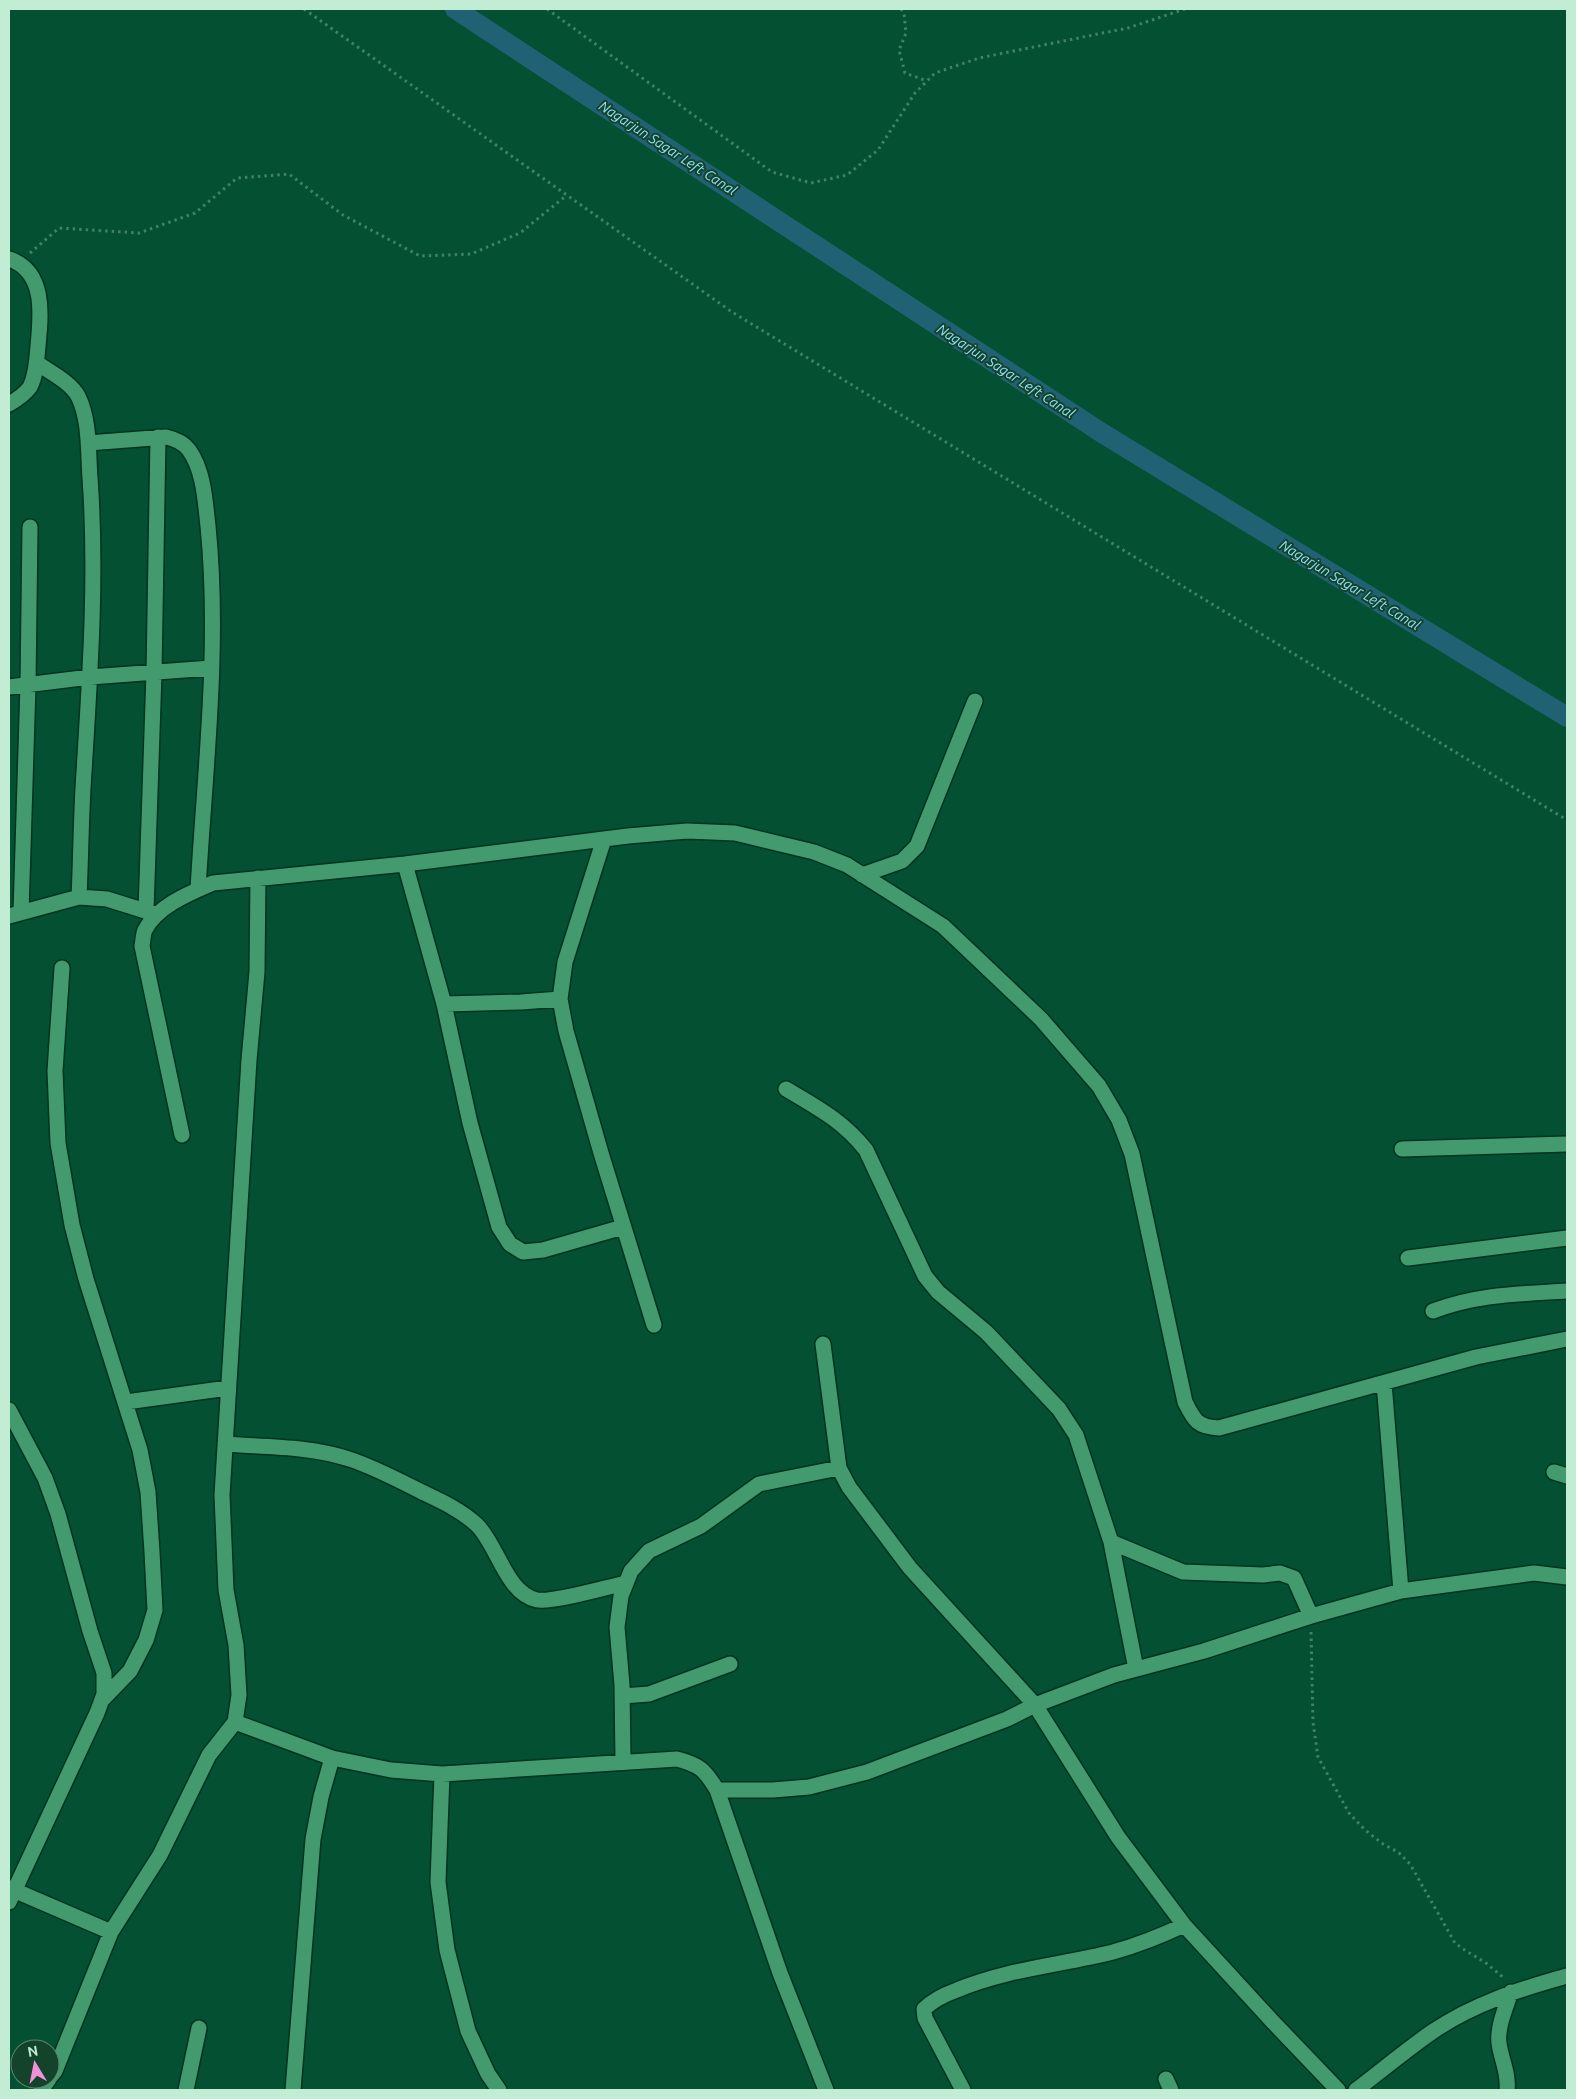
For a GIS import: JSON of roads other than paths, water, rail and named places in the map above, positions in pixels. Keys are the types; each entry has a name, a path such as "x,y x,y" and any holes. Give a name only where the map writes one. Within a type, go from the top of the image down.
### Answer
{"street":[{"path":"9,404 30,387 37,363 41,313 38,292 30,274 14,261"},
{"path":"37,363 63,380 77,394 82,406 88,443 92,502 93,578 79,897"},
{"path":"88,443 158,437 178,440 189,449 204,490 212,570 211,668 198,890"},
{"path":"158,437 151,913 142,946 182,1135"},
{"path":"30,527 28,685 15,915 79,897 107,899 151,913 213,883 405,864 604,839 687,831 735,833 814,852 847,865 943,926 1041,1019 1100,1086 1119,1120 1132,1154 1185,1402 1193,1418 1204,1427 1219,1428 1476,1357 1567,1339"},
{"path":"9,688 90,677 211,668"},
{"path":"862,875 902,861 917,846 975,701"},
{"path":"604,839 565,962 560,999 566,1031 654,1325"},
{"path":"405,864 444,1004 473,1133 499,1227 510,1244 523,1252 542,1250 624,1227"},
{"path":"60,2056 111,1932 160,1855 209,1755 235,1722 239,1695 236,1644 226,1590 222,1495 248,1070 257,972 258,878"},
{"path":"62,968 55,1071 58,1143 72,1225 86,1279 140,1450 148,1492 155,1610 146,1640 130,1671 102,1700 10,1893 111,1932"},
{"path":"444,1004 560,999"},
{"path":"786,1089 834,1117 852,1132 866,1150 925,1276 938,1292 986,1332 1059,1409 1076,1434 1111,1542 1136,1669"},
{"path":"1402,1148 1567,1144"},
{"path":"1408,1258 1567,1238"},
{"path":"1433,1311 1458,1301 1478,1297 1567,1291"},
{"path":"823,1344 839,1468 849,1488 910,1568 1036,1706 1118,1837 1184,1925 1338,2090"},
{"path":"1384,1383 1401,1591"},
{"path":"126,1402 228,1388"},
{"path":"9,1410 45,1478 58,1514 90,1631 104,1673 102,1700"},
{"path":"225,1444 314,1451 347,1458 377,1469 457,1509 477,1525 492,1544 514,1586 522,1594 537,1600 551,1600 626,1583"},
{"path":"623,1762 622,1696 617,1627 621,1596 631,1571 649,1551 701,1526 759,1484 839,1468"},
{"path":"1111,1542 1183,1572 1263,1575 1280,1573 1294,1578 1311,1616"},
{"path":"717,1790 773,1790 809,1786 867,1772 1007,1719 1114,1675 1204,1651 1311,1616 1401,1591 1534,1573 1567,1577"},
{"path":"622,1696 649,1694 730,1664"},
{"path":"235,1722 284,1742 332,1758 391,1770 442,1774 677,1759 694,1764 705,1771 717,1790 780,1973 826,2090"},
{"path":"293,2090 313,1839 321,1797 332,1758"},
{"path":"442,1774 438,1882 447,1950 468,2032 488,2074 499,2090"},
{"path":"963,2090 925,2018 924,2009 927,2006 946,1994 980,1980 1019,1970 1113,1952 1151,1941 1184,1925"},
{"path":"1356,2090 1433,2031 1473,2009 1514,1991 1567,1976"},
{"path":"1507,2090 1508,2082 1499,2042 1500,2029 1514,1991"},
{"path":"186,2090 199,2028"}],"waterway":[{"name":"Nagarjun Sagar Left Canal","path":"455,9 1102,433 1567,717"}]}
